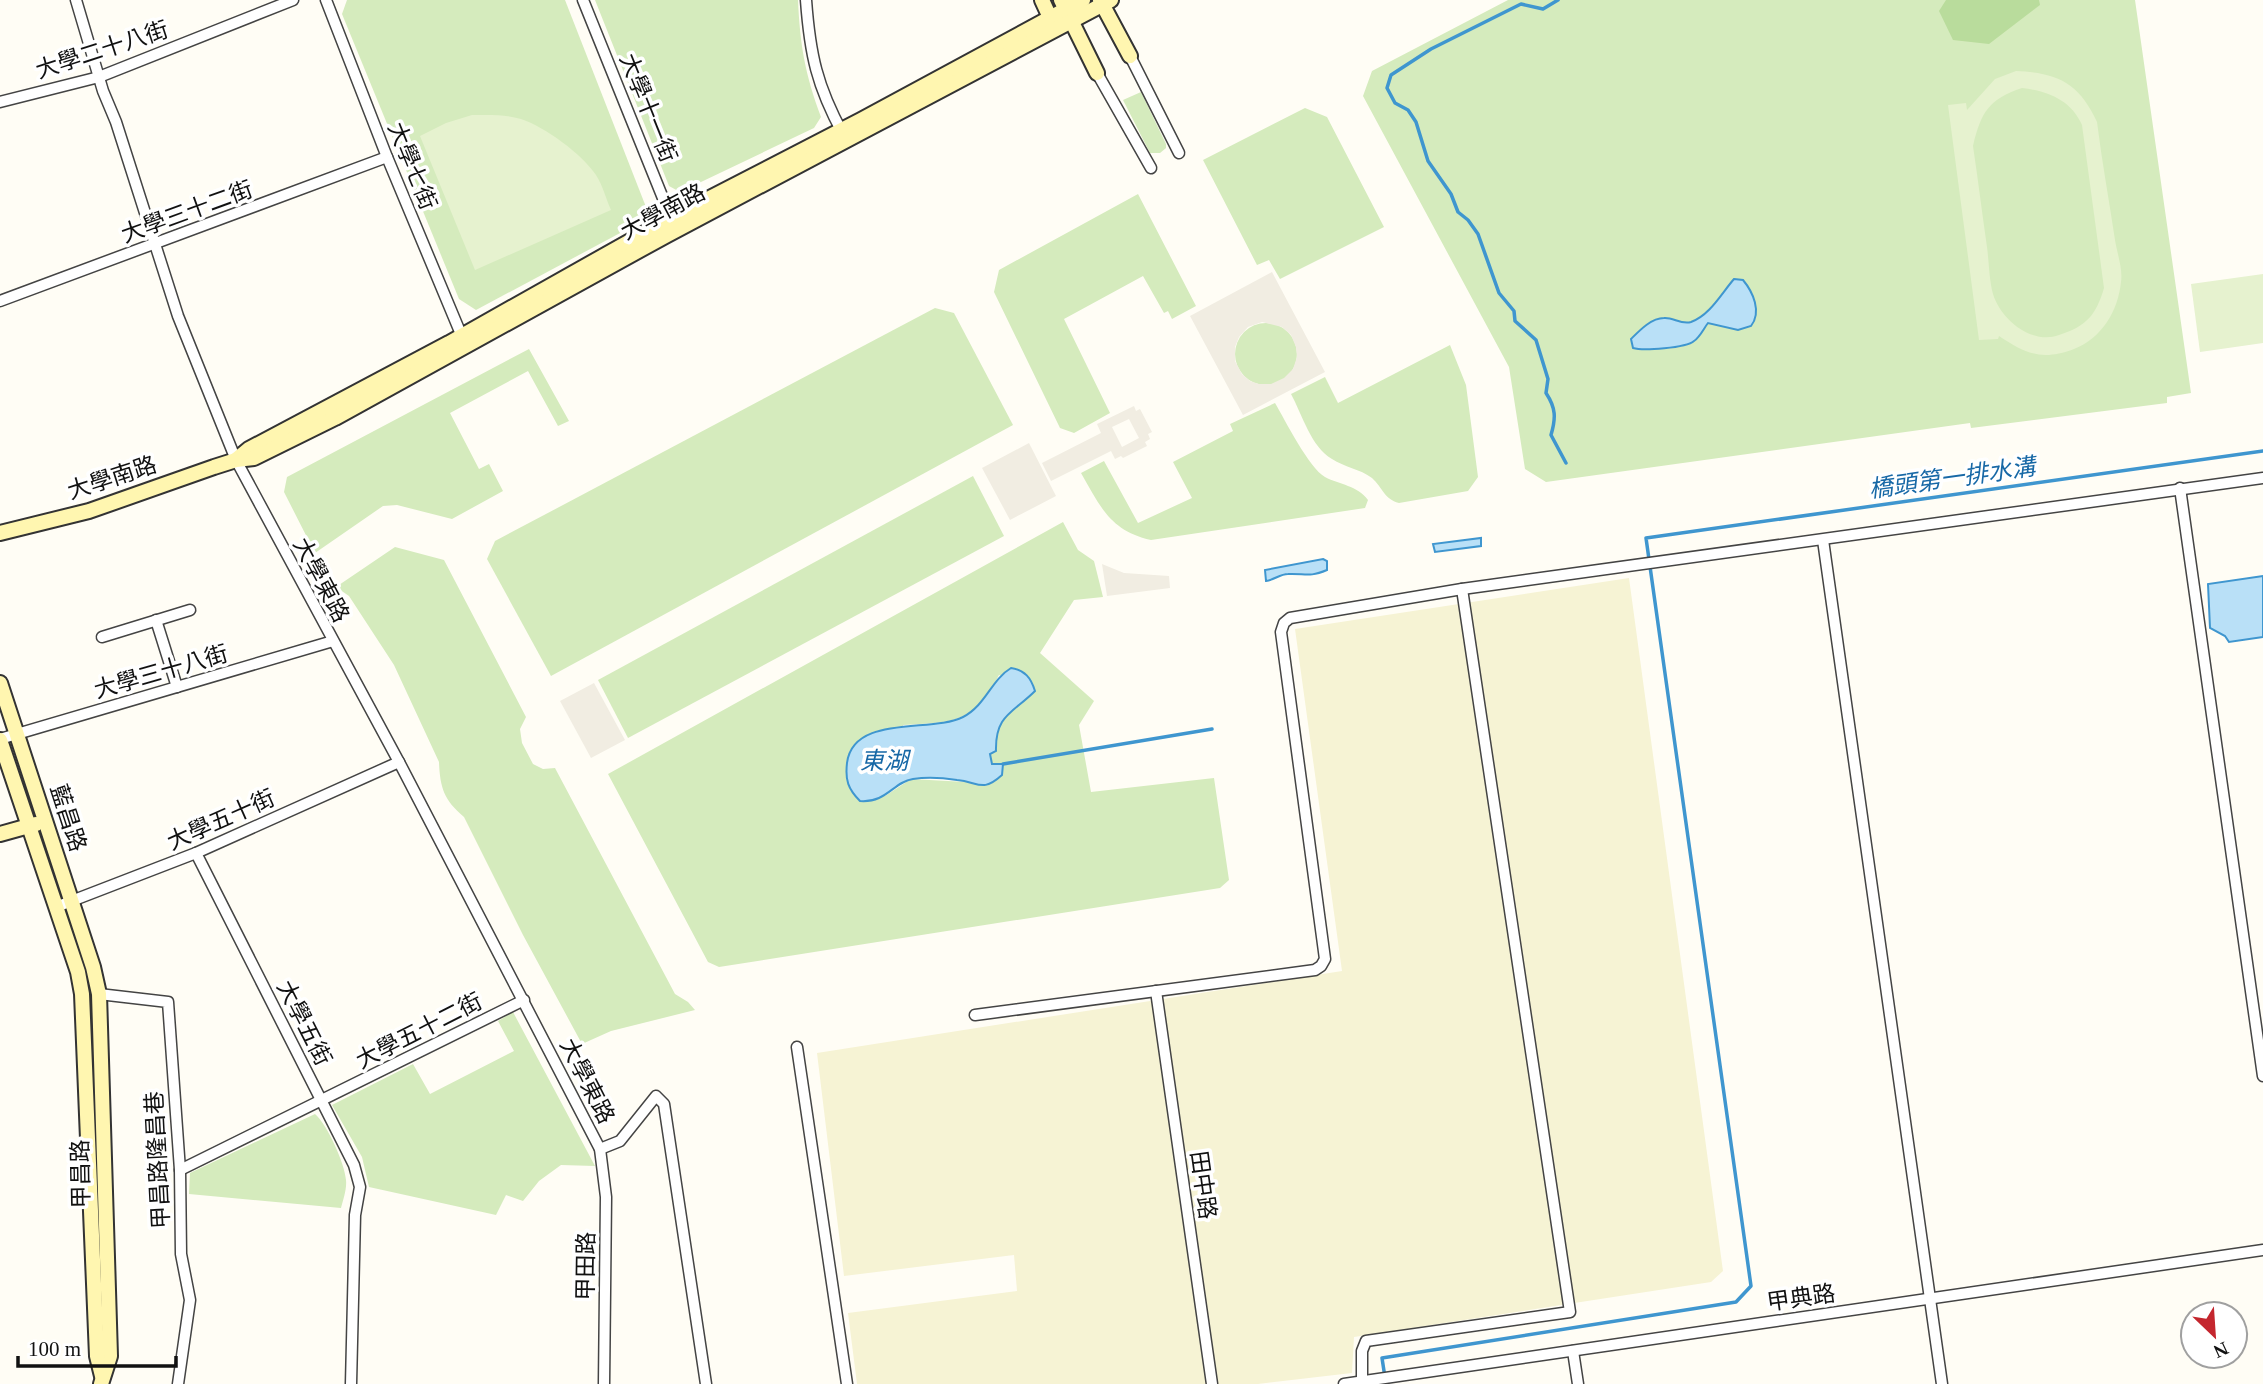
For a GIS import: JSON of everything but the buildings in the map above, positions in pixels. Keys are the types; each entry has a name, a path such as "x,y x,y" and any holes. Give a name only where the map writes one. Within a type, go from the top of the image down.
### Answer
{"street":[{"name":"大學東路","path":"76,0 178,316 236,460 399,762 600,1149"},
{"name":"大學二十八街","path":"0,102 99,77 293,0"},
{"name":"大學七街","path":"326,0 387,158 464,341"},
{"name":"大學十一街","path":"583,0 674,224"},
{"path":"806,0 812,58 819,86 844,136"},
{"path":"1042,0 1052,23 1083,45"},
{"name":"大學南路","path":"0,533 89,511 236,460 254,458 335,418 464,341 674,224 844,136 1052,23 1083,0"},
{"path":"1117,0 1117,30"},
{"name":"大學南路","path":"1066,10 1104,1"},
{"path":"1104,1 1179,153"},
{"path":"1066,10 1097,73 1151,168"},
{"name":"大學三十二街","path":"0,301 387,158"},
{"path":"975,1014 1315,970 1321,966 1325,959 1281,632 1284,623 1290,618 1462,589 2263,478"},
{"path":"2180,488 2263,1076"},
{"path":"1823,540 1942,1384"},
{"path":"1365,1381 1362,1351 1366,1341 1570,1312 1462,589"},
{"path":"102,636 190,610"},
{"path":"156,620 177,687"},
{"name":"大學三十八街","path":"0,739 333,641"},
{"name":"藍昌路","path":"0,684 93,967"},
{"name":"藍昌路","path":"0,739 78,972"},
{"name":"大學五十街","path":"56,907 196,853 399,762"},
{"path":"0,834 44,821"},
{"name":"大學五街","path":"196,853 354,1165 360,1187 355,1215 351,1384"},
{"name":"甲昌路","path":"93,967 99,994 110,1356 103,1382"},
{"name":"甲昌路","path":"78,972 84,1024 97,1356 103,1382"},
{"name":"田中路","path":"1156,992 1212,1384"},
{"name":"甲昌路隆昌巷","path":"99,994 168,1003 180,1170 181,1254 190,1300 178,1384"},
{"name":"大學五十二街","path":"180,1170 524,1000"},
{"path":"797,1047 847,1384"},
{"path":"600,1149 620,1141 656,1096 661,1099 664,1104 706,1384"},
{"name":"甲田路","path":"600,1149 606,1196 604,1384"},
{"name":"甲典路","path":"1344,1384 2263,1250"},
{"path":"1573,1351 1578,1384"}],"shaded area":[{"path":"1272,272 1325,372 1243,415 1190,316","holes":["1262,322 1282,327 1291,335 1296,347 1297,357 1293,369 1284,378 1271,384 1250,381 1242,374 1235,361 1235,347 1239,337 1248,327"]},
{"path":"1134,406 1136,411 1140,409 1152,432 1148,434 1150,439 1145,442 1147,446 1123,458 1121,456 1115,459 1111,451 1051,481 1042,463 1101,433 1097,424","holes":["1129,419 1139,438 1122,447 1112,427"]},
{"path":"1029,443 1056,496 1010,520 982,468"},
{"path":"1102,564 1124,573 1169,576 1170,588 1107,596"},
{"path":"1629,578 1723,1271 1711,1282 1354,1337 1352,1373 1258,1384 857,1384 848,1313 1017,1291 1014,1255 844,1276 817,1053 1342,971 1295,629"},
{"path":"594,683 625,740 591,758 560,701"}],"green space":[{"path":"347,0 565,0 646,207 637,224 476,310 459,299 342,14"},
{"path":"595,0 798,0 804,59 821,117 814,128 680,192 669,186"},
{"path":"1508,0 2135,0 2191,393 2167,397 2167,403 1971,428 1970,423 1546,482 1525,469 1509,367 1363,96 1372,71"},
{"path":"1946,0 2039,0 2040,5 1989,44 1953,40 1939,11"},
{"path":"2016,71 2055,78 2075,89 2097,122 2121,266 2121,282 2112,313 2100,331 2084,344 2063,353 2035,354 1999,336 1998,339 1979,340 1948,105 1966,103 1967,110 1995,79","holes":["2022,88 2050,94 2065,103 2082,125 2104,288 2098,305 2089,318 2069,332 2049,337 2038,336 2019,328 2003,313 1993,294 1973,146 1979,124 1994,102"]},
{"path":"1141,92 1166,144 1166,148 1160,153 1150,153 1123,100"},
{"path":"1305,108 1327,117 1384,227 1280,279 1269,260 1257,265 1203,160"},
{"path":"472,115 515,117 552,135 590,167 611,210 475,270 420,136 446,123"},
{"path":"1138,194 1196,306 1172,319 1168,311 1164,313 1143,276 1064,319 1110,413 1074,433 1060,428 994,292 999,270"},
{"path":"2263,274 2263,343 2200,352 2191,284"},
{"path":"935,308 954,313 1013,425 551,676 487,559 495,541"},
{"path":"1266,323 1278,325 1288,332 1295,342 1295,366 1288,376 1278,383 1266,385 1254,383 1244,376 1237,366 1235,354 1237,342 1244,332 1254,325"},
{"path":"1450,345 1466,385 1478,477 1468,491 1399,503 1387,496 1372,478 1337,462 1318,447 1291,394 1325,377 1338,403"},
{"path":"529,349 569,421 558,426 528,371 450,413 479,469 489,464 503,491 452,519 397,505 383,506 315,553 284,492 287,477"},
{"path":"1275,403 1312,464 1325,477 1354,488 1364,495 1368,500 1365,508 1151,540 1137,536 1116,524 1101,506 1081,473 1104,461 1138,523 1192,498 1173,462 1233,431 1230,424"},
{"path":"973,476 1004,536 628,738 598,680"},
{"path":"1063,522 1078,550 1094,561 1103,597 1074,600 1040,653 1094,701 1079,725 1091,792 1214,778 1229,880 1220,888 719,967 708,962 608,774","holes":["999,675 1035,691 1002,722 996,739 996,751 990,754 992,765 966,782 911,779 885,796 903,725 949,721 971,712 990,691"]},
{"path":"395,547 444,560 526,717 520,729 522,743 533,764 543,769 555,768 675,994 695,1010 611,1031 582,1044 464,817 444,793 439,762 394,665 349,596 336,587"},
{"path":"513,1012 595,1166 561,1165 539,1181 523,1201 506,1195 496,1215 369,1187 362,1157 332,1105 413,1064 430,1094 514,1051 498,1021"},
{"path":"315,1114 330,1135 345,1173 346,1187 341,1208 189,1194 190,1173"}],"water":[{"path":"1734,279 1743,280 1753,296 1756,315 1751,326 1738,330 1708,323 1698,337 1689,343 1664,348 1633,348 1631,339 1654,320 1667,318 1687,323 1698,319 1710,309"},
{"path":"1481,538 1481,546 1435,552 1433,544"},
{"path":"1323,559 1327,561 1327,570 1311,575 1285,574 1266,581 1265,570"},
{"path":"2263,576 2263,637 2229,642 2225,636 2210,628 2208,584"},
{"name":"東湖","path":"1011,668 1027,675 1035,691 1002,722 996,739 996,751 990,754 992,764 1003,764 1002,775 985,785 946,779 913,779 877,799 860,801 856,797 848,784 847,763 852,748 863,737 878,731 949,722 963,717 977,706 998,679"}],"waterway":[{"path":"1558,0 1543,9 1521,4 1431,49 1391,75 1387,88 1395,103 1408,110 1416,122 1428,161 1451,194 1458,212 1478,234 1499,293 1514,311 1515,321 1536,340 1548,379 1546,393 1554,413 1551,435 1566,463"},
{"name":"橋頭第一排水溝","path":"1386,1384 1382,1358 1736,1302 1751,1286 1646,538 2263,451"},
{"path":"1003,764 1212,729"}]}
